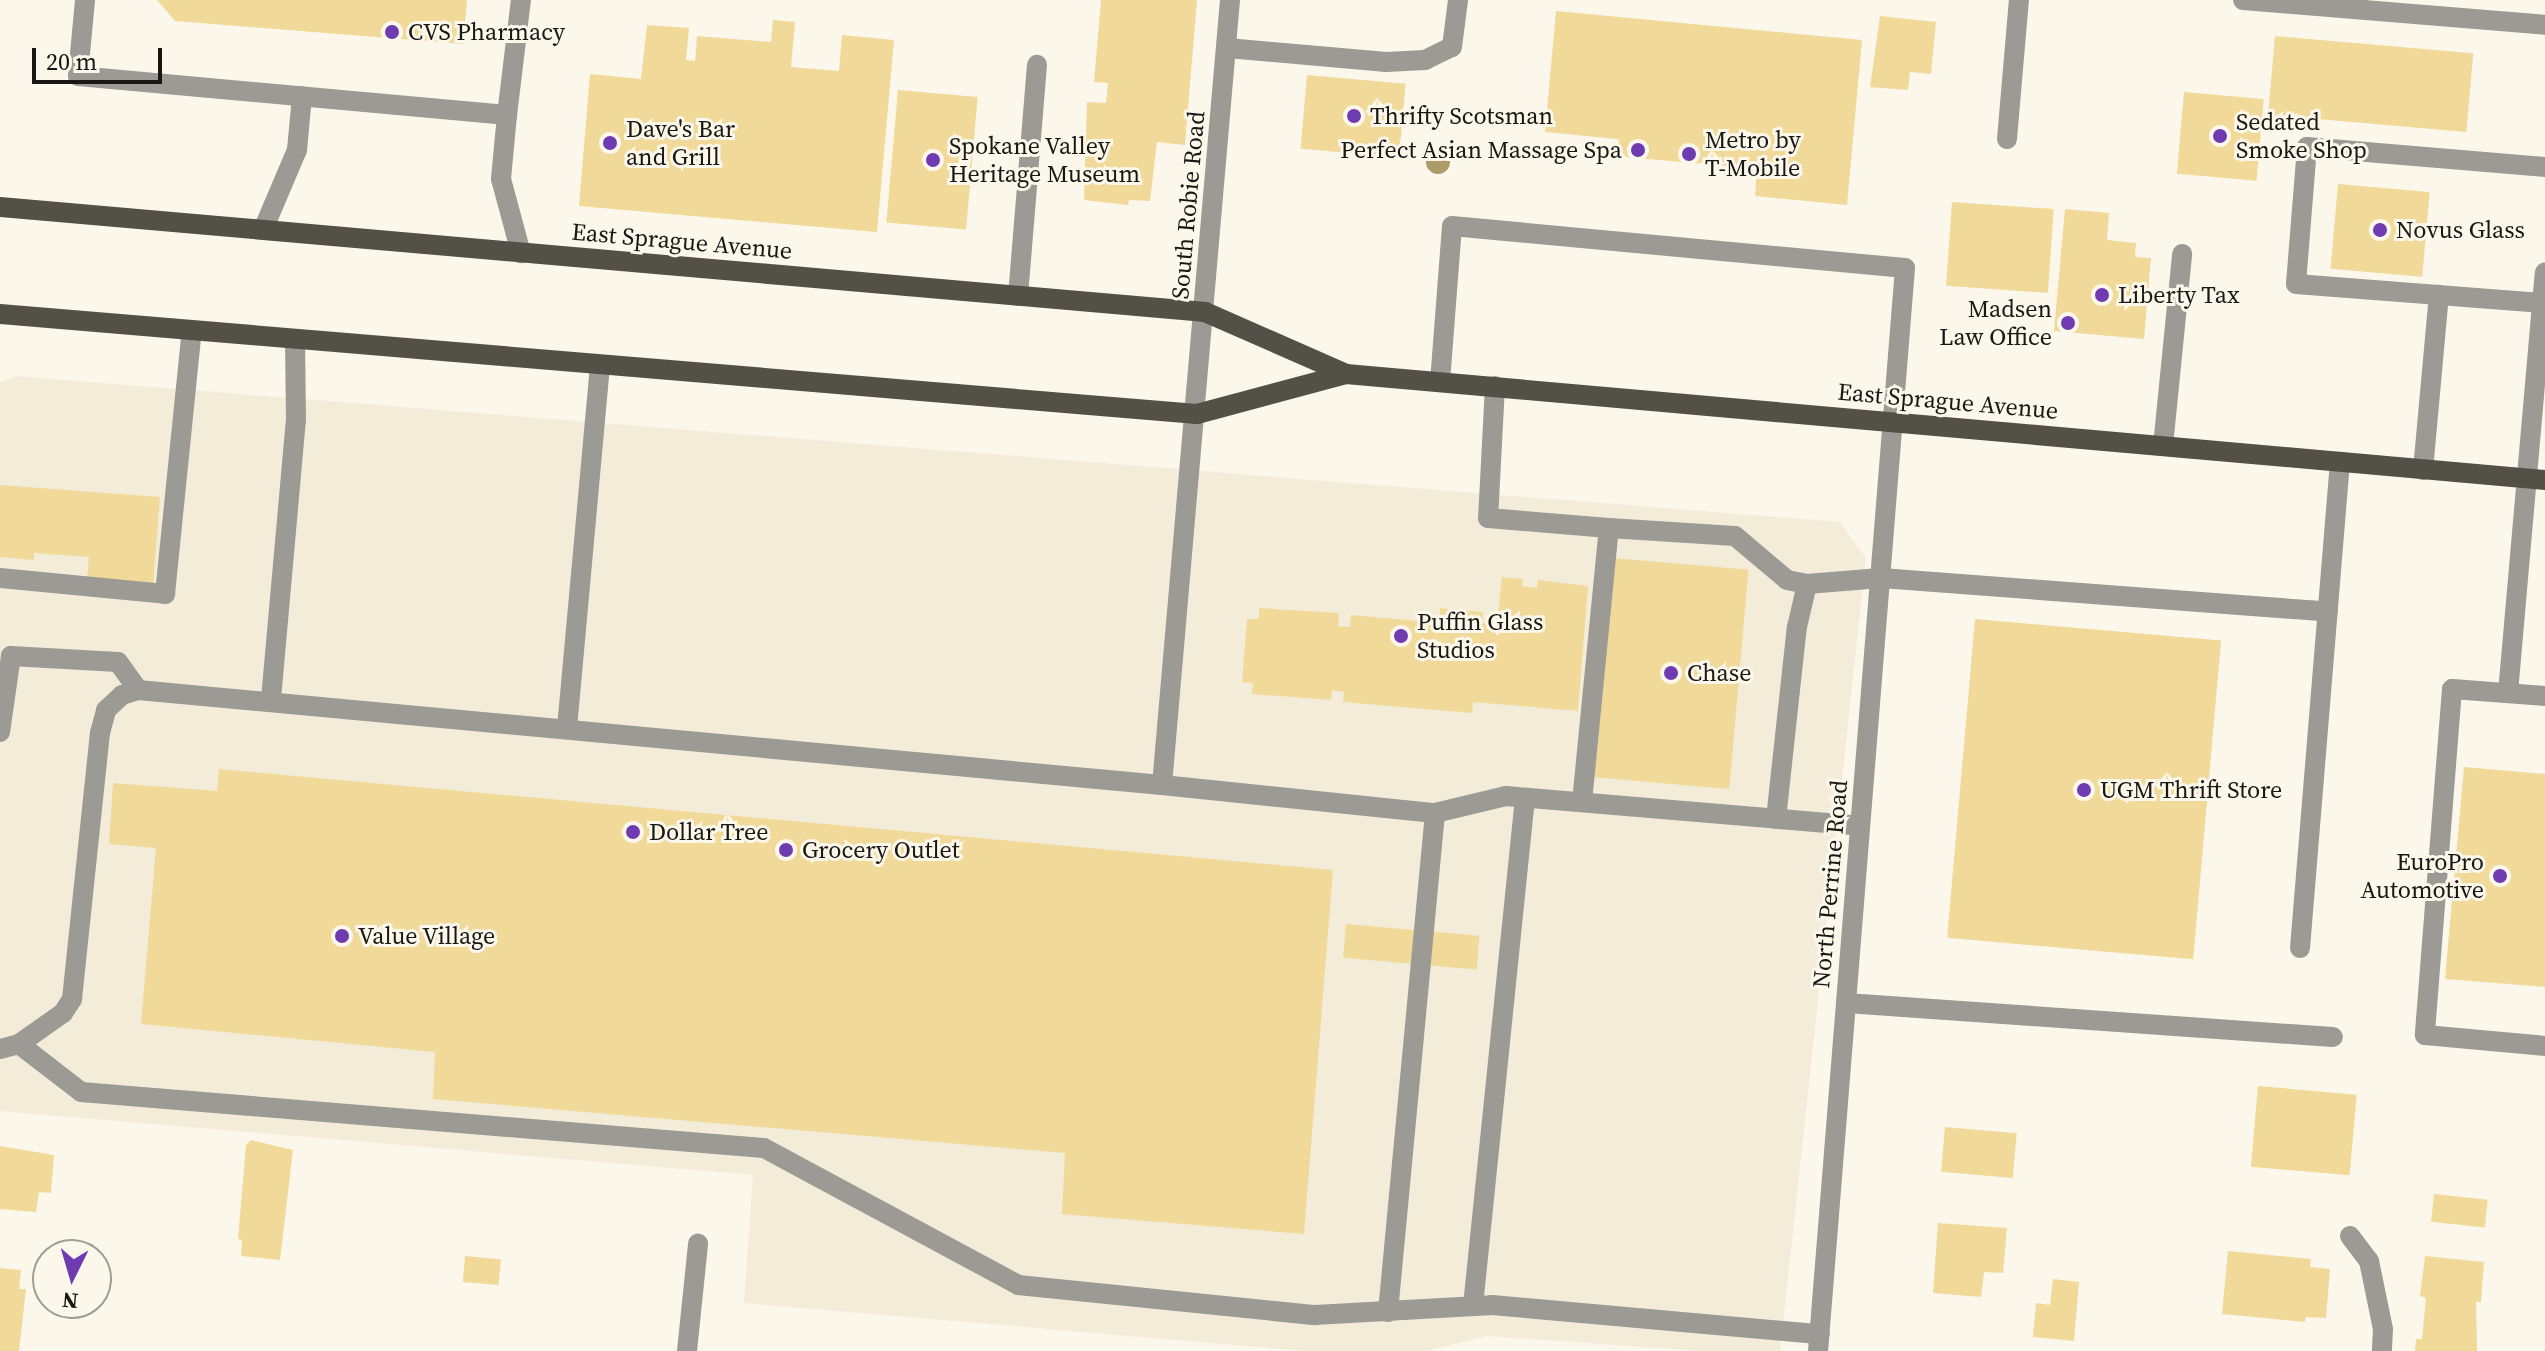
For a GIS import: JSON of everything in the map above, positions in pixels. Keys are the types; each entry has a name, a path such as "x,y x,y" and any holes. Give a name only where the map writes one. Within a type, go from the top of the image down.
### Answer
{"main road":[{"name":"East Sprague Avenue","path":"0,207 1205,312 1346,374 2535,480"},
{"name":"East Sprague Avenue","path":"0,314 1197,414 1346,374"}],"street":[{"path":"85,0 78,76 507,115"},
{"path":"521,0 501,179 521,253"},
{"name":"South Robie Road","path":"1162,785 1197,414 1230,0"},
{"path":"1227,48 1386,62 1425,60 1452,47 1458,0"},
{"path":"2007,139 2019,0"},
{"path":"2243,0 2545,25"},
{"path":"1018,296 1037,65"},
{"path":"263,230 297,150 302,96"},
{"path":"2544,303 2296,284 2307,147 2545,167"},
{"name":"North Perrine Road","path":"1440,382 1452,226 1905,268 1819,1342"},
{"path":"2163,446 2182,254"},
{"path":"2508,693 2535,480 2545,273"},
{"path":"2423,470 2439,295"},
{"path":"0,578 165,594 192,330"},
{"path":"271,699 296,420 295,339"},
{"path":"567,728 600,365"},
{"path":"1495,386 1488,518 1735,536 1787,580 1807,584 1881,578 2328,612"},
{"path":"2300,948 2340,462"},
{"path":"1582,802 1609,528"},
{"path":"1776,819 1797,627 1807,584"},
{"path":"0,732 6,656 118,662 138,690"},
{"path":"2545,696 2452,689 2425,1035 2545,1046"},
{"path":"1819,1342 1473,1306 1315,1315 1018,1285 764,1148 81,1092 9,1046 63,1013 72,999 100,733 106,710 122,695 138,690 271,699 1435,813 1506,796 1860,826"},
{"path":"1473,1306 1525,798"},
{"path":"1388,1312 1435,813"},
{"path":"1846,1003 2333,1037"},
{"path":"2350,1236 2369,1261 2383,1329 2382,1351"},
{"path":"687,1351 698,1244"}],"shaded area":[{"path":"15,376 1840,522 1866,558 1780,1351 1700,1351 1487,1336 1427,1351 1303,1351 744,1303 753,1175 0,1111 0,383"}],"building":[{"name":"CVS Pharmacy","path":"157,0 467,0 463,44 175,21"},
{"path":"1101,0 1197,0 1185,145 1157,142 1150,201 1129,200 1128,205 1084,200 1087,102 1106,103 1108,83 1094,82"},
{"path":"1556,11 1862,40 1847,205 1755,196 1757,169 1615,156 1617,139 1545,132"},
{"path":"1880,16 1936,22 1931,74 1910,72 1908,90 1870,87"},
{"path":"773,20 795,22 791,67 839,71 842,35 894,40 877,232 579,206 590,74 641,79 647,25 689,28 686,60 695,61 697,36 771,42"},
{"path":"2275,36 2473,53 2466,132 2268,115"},
{"name":"Thrifty Scotsman","path":"1307,75 1406,84 1399,157 1301,149"},
{"name":"Spokane Valley Heritage Museum","path":"898,90 978,97 966,229 886,222"},
{"name":"Sedated Smoke Shop","path":"2184,92 2264,99 2257,181 2177,174"},
{"name":"Novus Glass","path":"2338,184 2430,192 2422,277 2331,269"},
{"path":"1952,202 2054,209 2048,293 1946,286"},
{"name":"Liberty Tax","path":"2065,209 2109,213 2107,240 2136,243 2135,257 2151,258 2144,339 2054,331"},
{"path":"0,485 160,497 153,585 87,579 89,557 34,553 34,560 0,557"},
{"name":"Chase","path":"1613,558 1748,570 1729,789 1594,777"},
{"path":"1502,577 1523,579 1522,586 1537,588 1538,580 1588,586 1578,711 1473,702 1472,713 1343,702 1344,692 1332,690 1331,700 1252,694 1253,683 1242,682 1247,619 1259,619 1259,608 1339,613 1338,626 1350,627 1351,615 1440,623 1440,608 1483,612 1482,623 1497,624"},
{"name":"UGM Thrift Store","path":"1975,619 2221,641 2193,959 1947,938"},
{"name":"EuroPro Automotive","path":"2464,767 2545,774 2545,987 2445,979"},
{"path":"219,769 1333,870 1304,1234 1062,1214 1065,1153 433,1099 435,1052 141,1024 156,848 109,844 113,783 217,791"},
{"path":"1346,924 1479,936 1477,970 1343,958"},
{"path":"2258,1086 2357,1095 2350,1175 2251,1167"},
{"path":"1945,1127 2017,1133 2013,1178 1941,1172"},
{"path":"251,1140 293,1150 280,1260 241,1256 242,1240 238,1239 246,1145"},
{"path":"0,1146 54,1155 51,1193 39,1192 36,1212 0,1209"},
{"path":"2434,1194 2488,1200 2485,1227 2431,1222"},
{"path":"1938,1223 2007,1228 2003,1273 1984,1272 1981,1297 1933,1293"},
{"path":"2228,1251 2311,1259 2310,1267 2330,1269 2326,1318 2306,1317 2305,1322 2222,1314"},
{"path":"465,1256 501,1259 499,1285 463,1282"},
{"path":"2425,1256 2484,1262 2481,1302 2476,1302 2477,1351 2415,1351 2416,1339 2422,1339 2426,1298 2420,1296"},
{"path":"0,1268 21,1270 19,1289 26,1289 19,1351 0,1351"},
{"path":"2053,1279 2079,1282 2074,1341 2033,1337 2036,1303 2050,1305"}],"place":[{"name":"CVS Pharmacy","path":"392,32"},
{"name":"Thrifty Scotsman","path":"1354,116"},
{"name":"Sedated Smoke Shop","path":"2220,136"},
{"name":"Dave's Bar and Grill","path":"610,143"},
{"name":"Perfect Asian Massage Spa","path":"1638,150"},
{"name":"Metro by T-Mobile","path":"1689,154"},
{"name":"Spokane Valley Heritage Museum","path":"933,160"},
{"name":"Novus Glass","path":"2380,230"},
{"name":"Liberty Tax","path":"2102,295"},
{"name":"Madsen Law Office","path":"2068,323"},
{"name":"Puffin Glass Studios","path":"1401,636"},
{"name":"Chase","path":"1671,673"},
{"name":"UGM Thrift Store","path":"2084,790"},
{"name":"Dollar Tree","path":"633,832"},
{"name":"Grocery Outlet","path":"786,850"},
{"name":"EuroPro Automotive","path":"2500,876"},
{"name":"Value Village","path":"342,936"}]}
